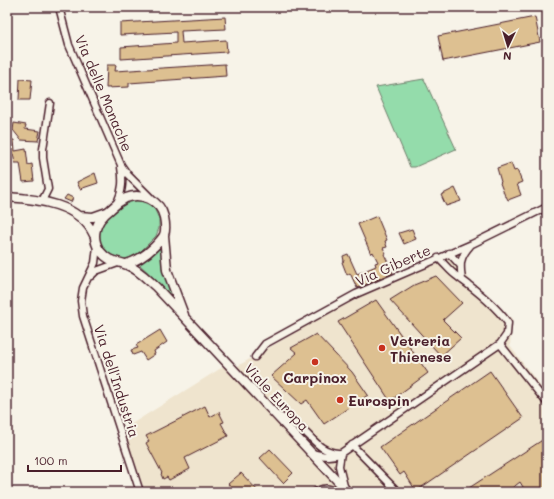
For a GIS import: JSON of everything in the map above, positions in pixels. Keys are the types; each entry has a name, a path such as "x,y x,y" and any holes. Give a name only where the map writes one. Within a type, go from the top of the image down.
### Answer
{"main road":[{"path":"94,235 100,221 118,203 127,198 138,196 154,200 162,211 165,224 164,234 167,270 186,320"},
{"path":"7,197 42,201 60,207 76,215 84,220 91,228 97,246 107,258 122,264 139,259 150,251 164,234"},
{"path":"76,215 94,217 109,211"},
{"name":"Viale Europa","path":"122,264 138,272 156,287 228,363 270,411 347,491"}],"street":[{"name":"Via delle Monache","path":"59,7 69,45 121,165"},
{"path":"42,201 48,189 43,149 50,103"},
{"path":"121,165 134,182 154,200"},
{"path":"118,203 122,192 123,179 121,165"},
{"name":"Via Giberte","path":"255,357 266,344 356,294 472,244 547,207"},
{"path":"462,280 460,265 464,253 472,244"},
{"name":"Via dell'Industria","path":"97,246 95,263 90,277 83,288 81,301 83,316 140,492"},
{"path":"449,253 460,265"},
{"path":"449,253 447,262 449,268"},
{"path":"311,453 325,456 336,456 341,453 500,344 507,334 508,324 501,313 457,277 438,258"},
{"path":"90,277 96,271 122,264"},
{"path":"500,344 547,403"},
{"path":"270,411 300,427 314,443 325,450 341,453"},
{"path":"352,445 398,492"},
{"path":"341,453 339,466 341,478 347,491"},
{"path":"315,492 320,489 328,489 335,492"}],"shaded area":[{"path":"473,246 462,268 473,285 512,319 510,346 547,395 547,492 353,492 236,367 344,304"},
{"path":"226,365 345,492 145,492 123,428"}],"green space":[{"path":"424,79 456,149 415,167 410,167 376,87"},
{"path":"137,200 148,203 155,210 159,219 159,228 156,236 137,255 129,259 123,259 107,254 101,246 99,235 104,219 127,201"},
{"path":"160,245 164,271 182,311 155,279 139,264"}],"building":[{"path":"225,17 226,29 181,31 182,43 226,40 227,52 121,59 121,47 176,43 176,32 120,35 120,23"},
{"path":"535,17 540,42 443,61 438,36"},
{"path":"225,64 226,76 129,83 129,87 106,88 107,65 116,65 115,71"},
{"path":"20,79 32,80 30,100 19,100"},
{"path":"14,123 26,125 25,129 40,131 38,141 21,140 13,130"},
{"path":"9,140 14,140 15,151 26,149 28,165 32,164 34,181 23,182 20,163 15,163 13,154 11,154"},
{"path":"511,163 514,171 517,170 522,182 517,184 521,195 508,200 500,183 497,168"},
{"path":"95,173 98,183 80,189 77,182"},
{"path":"455,188 461,201 446,206 441,195"},
{"path":"67,195 73,198 71,202 64,199"},
{"path":"377,216 387,240 385,241 387,247 383,248 386,253 384,254 393,273 357,288 350,273 347,275 342,262 344,261 343,256 348,254 357,274 376,266 375,263 378,262 373,252 371,254 358,224"},
{"path":"412,229 416,239 404,244 399,233"},
{"path":"436,276 462,303 443,320 461,338 441,356 390,300 414,285"},
{"name":"Vetreria Thienese","path":"376,300 428,373 390,401 338,322"},
{"path":"160,330 167,342 154,351 155,354 146,360 141,352 133,355 131,350 138,348 136,345"},
{"name":"Carpinox","path":"316,334 352,372 368,395 324,424 307,400 301,404 271,376 297,353 291,348"},
{"path":"490,371 523,418 416,491 404,472 400,475 380,447"},
{"path":"205,406 210,417 219,412 224,422 221,423 228,436 185,458 190,469 169,480 167,477 163,479 162,473 146,443 149,441 146,436"},
{"path":"547,437 547,492 526,492 520,482 511,489 513,492 471,492 469,488"},
{"path":"270,449 293,473 283,483 260,458"},
{"path":"241,473 259,492 235,492 228,484"}],"place":[{"name":"Vetreria Thienese","path":"382,348"},
{"name":"Carpinox","path":"315,362"},
{"name":"Eurospin","path":"340,400"}]}
